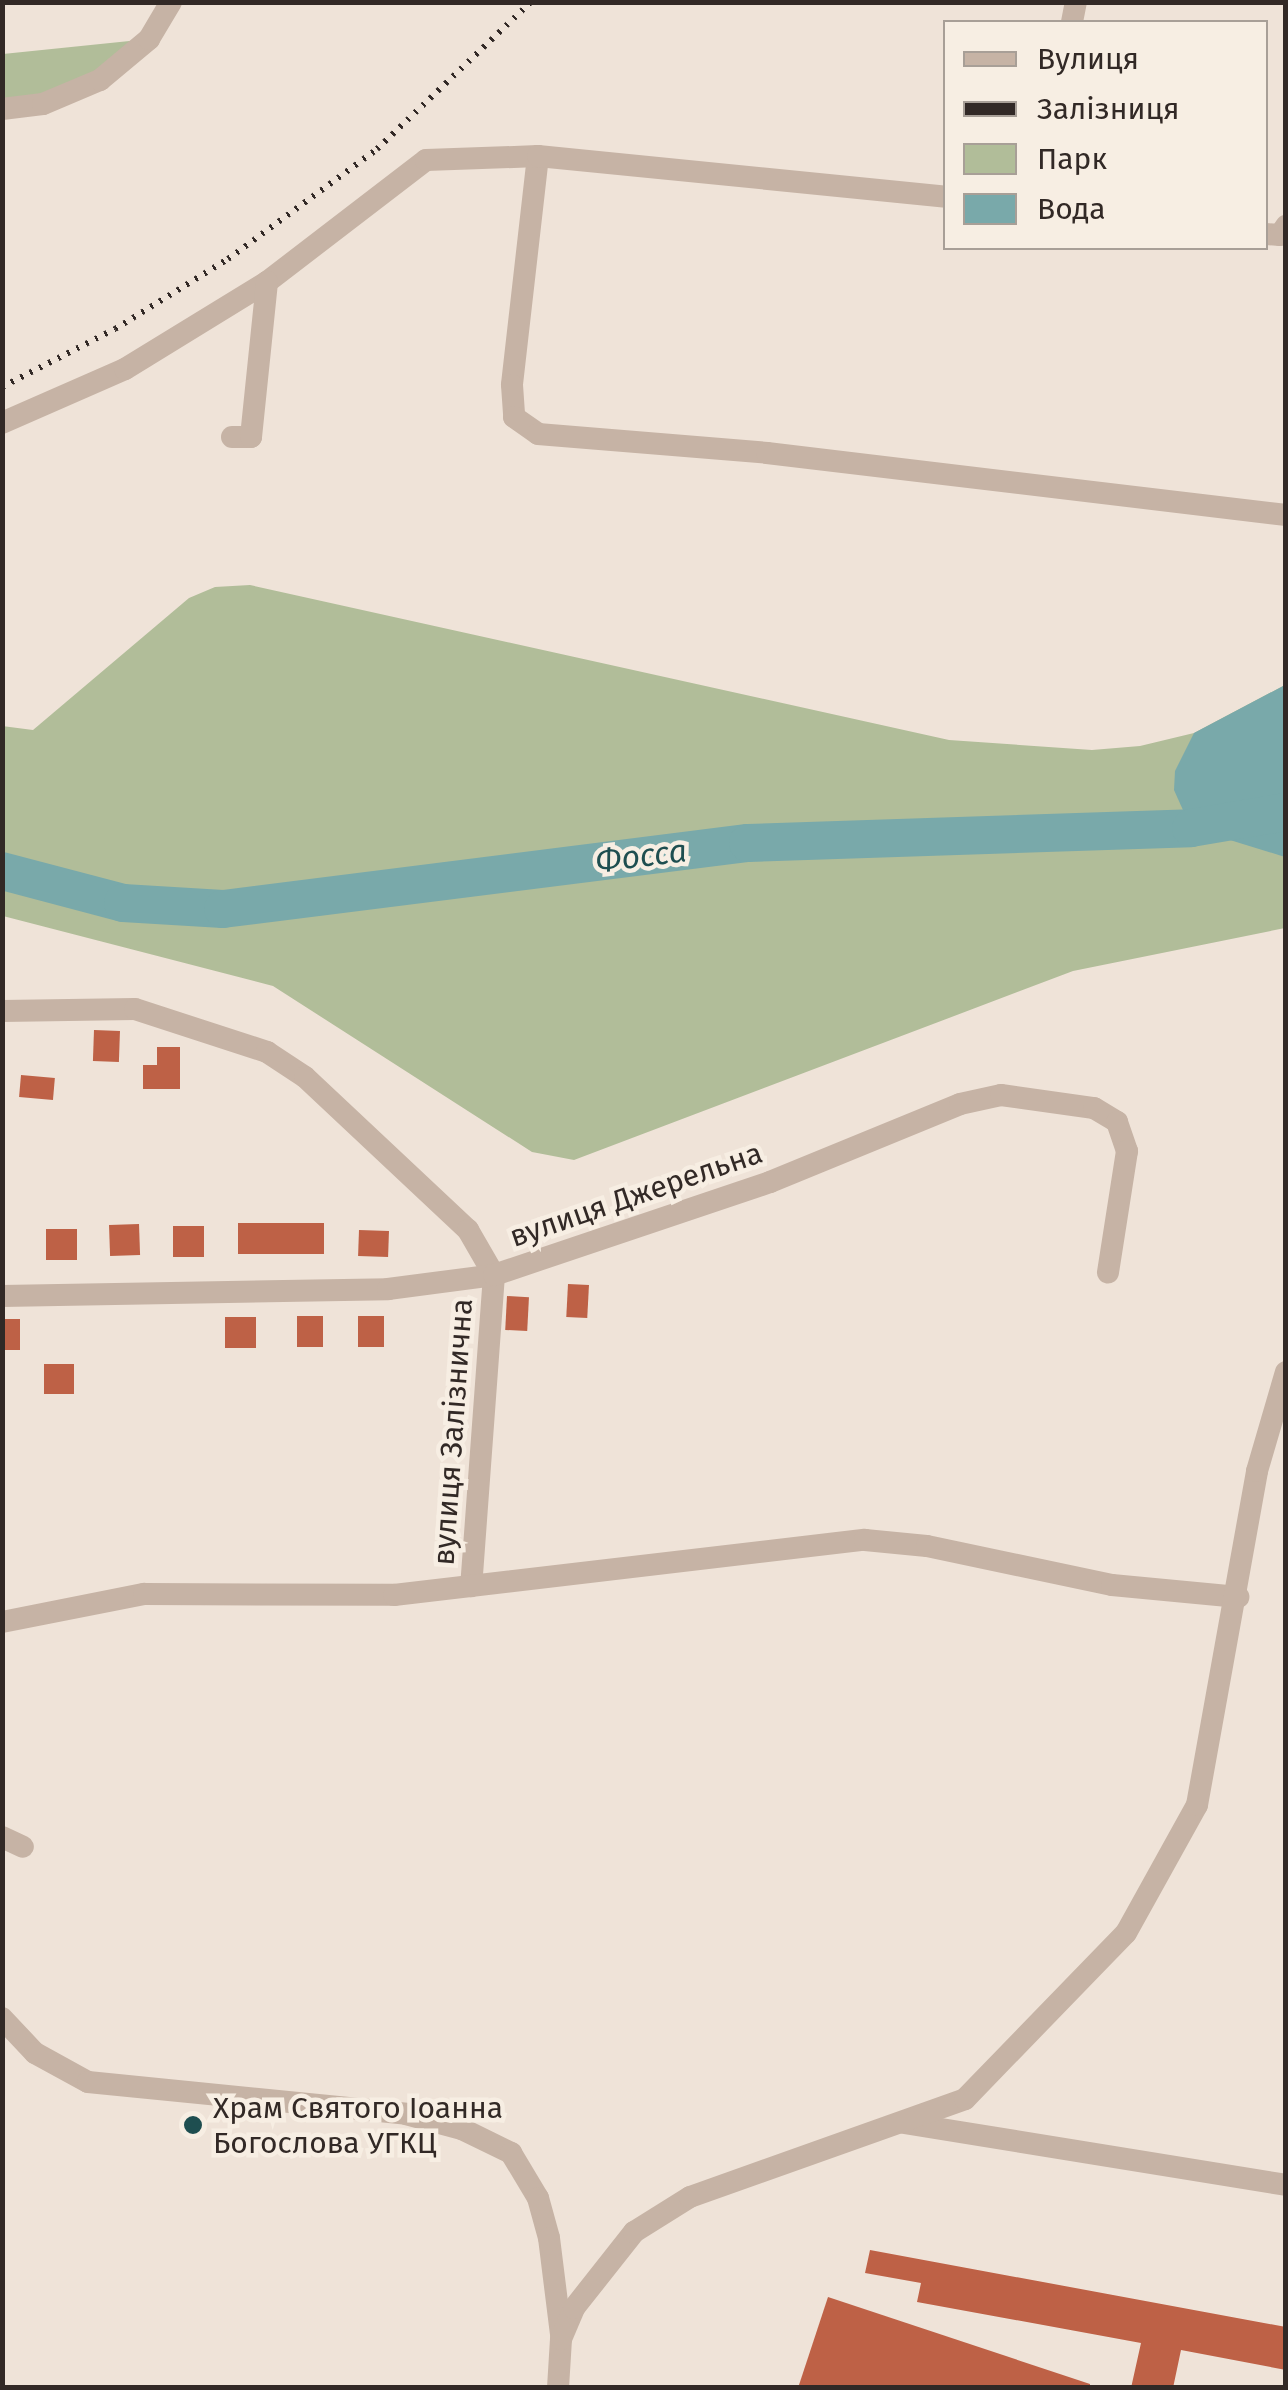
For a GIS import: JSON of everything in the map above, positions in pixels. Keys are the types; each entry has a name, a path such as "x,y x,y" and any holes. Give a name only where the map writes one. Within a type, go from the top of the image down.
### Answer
{"street":[{"path":"2,108 43,104 100,80 148,39 172,2"},
{"path":"2,423 125,369 267,282 426,160 538,156 943,197"},
{"path":"538,156 512,384 514,417 538,434 767,454 1286,516"},
{"path":"232,436 251,437 267,282"},
{"name":"вулиця Залізнична","path":"2,1011 135,1009 267,1052 305,1077 468,1230 494,1274 471,1586"},
{"name":"вулиця Джерельна","path":"2,1296 377,1290 494,1274 770,1182 960,1104 1001,1095 1094,1108 1117,1122 1127,1151 1108,1273"},
{"path":"561,2339 610,2256 660,2213 965,2099 1126,1933 1197,1805 1238,1596 1257,1471 1286,1372"},
{"path":"2,1622 144,1594 364,1596 865,1540 1112,1585 1238,1596"},
{"path":"2,2018 44,2060 88,2082 406,2114 462,2129 511,2153 538,2198 549,2238 561,2339 558,2388"},
{"path":"898,2122 1286,2185"}],"green space":[{"path":"149,39 100,80 3,109 3,54"},
{"path":"250,585 949,740 1092,750 1140,746 1194,733 1285,685 1285,928 1073,971 574,1160 532,1152 273,986 3,916 2,726 33,730 189,598 215,587"}],"water":[{"path":"1285,685 1285,857 1191,828 1174,790 1175,771 1194,733"}],"building":[{"path":"94,1030 120,1031 119,1062 93,1061"},
{"path":"157,1047 180,1047 180,1089 143,1089 143,1065 157,1065"},
{"path":"21,1075 55,1078 53,1100 19,1097"},
{"path":"238,1223 324,1223 324,1254 238,1254"},
{"path":"139,1224 140,1255 110,1256 109,1225"},
{"path":"173,1226 204,1226 204,1257 173,1257"},
{"path":"46,1229 77,1229 77,1260 46,1260"},
{"path":"359,1230 389,1231 388,1257 358,1256"},
{"path":"568,1284 589,1285 587,1318 566,1317"},
{"path":"507,1296 529,1297 527,1331 505,1330"},
{"path":"297,1316 323,1316 323,1347 297,1347"},
{"path":"358,1316 384,1316 384,1347 358,1347"},
{"path":"225,1317 256,1317 256,1348 225,1348"},
{"path":"2,1319 20,1319 20,1350 2,1350"},
{"path":"44,1364 74,1364 74,1394 44,1394"},
{"path":"870,2250 1286,2327 1286,2370 1181,2350 1173,2388 1131,2388 1141,2343 917,2302 921,2283 865,2273"},
{"path":"828,2297 1090,2384 1090,2388 798,2388"}],"waterway":[{"name":"Фосса","path":"2,871 123,903 223,909 748,843 1191,828 1286,812"}],"railway":[{"path":"2,387 115,329 228,259 377,149 531,2"}],"place":[{"name":"Храм Святого Іоанна Богослова УГКЦ","path":"193,2125"}]}
